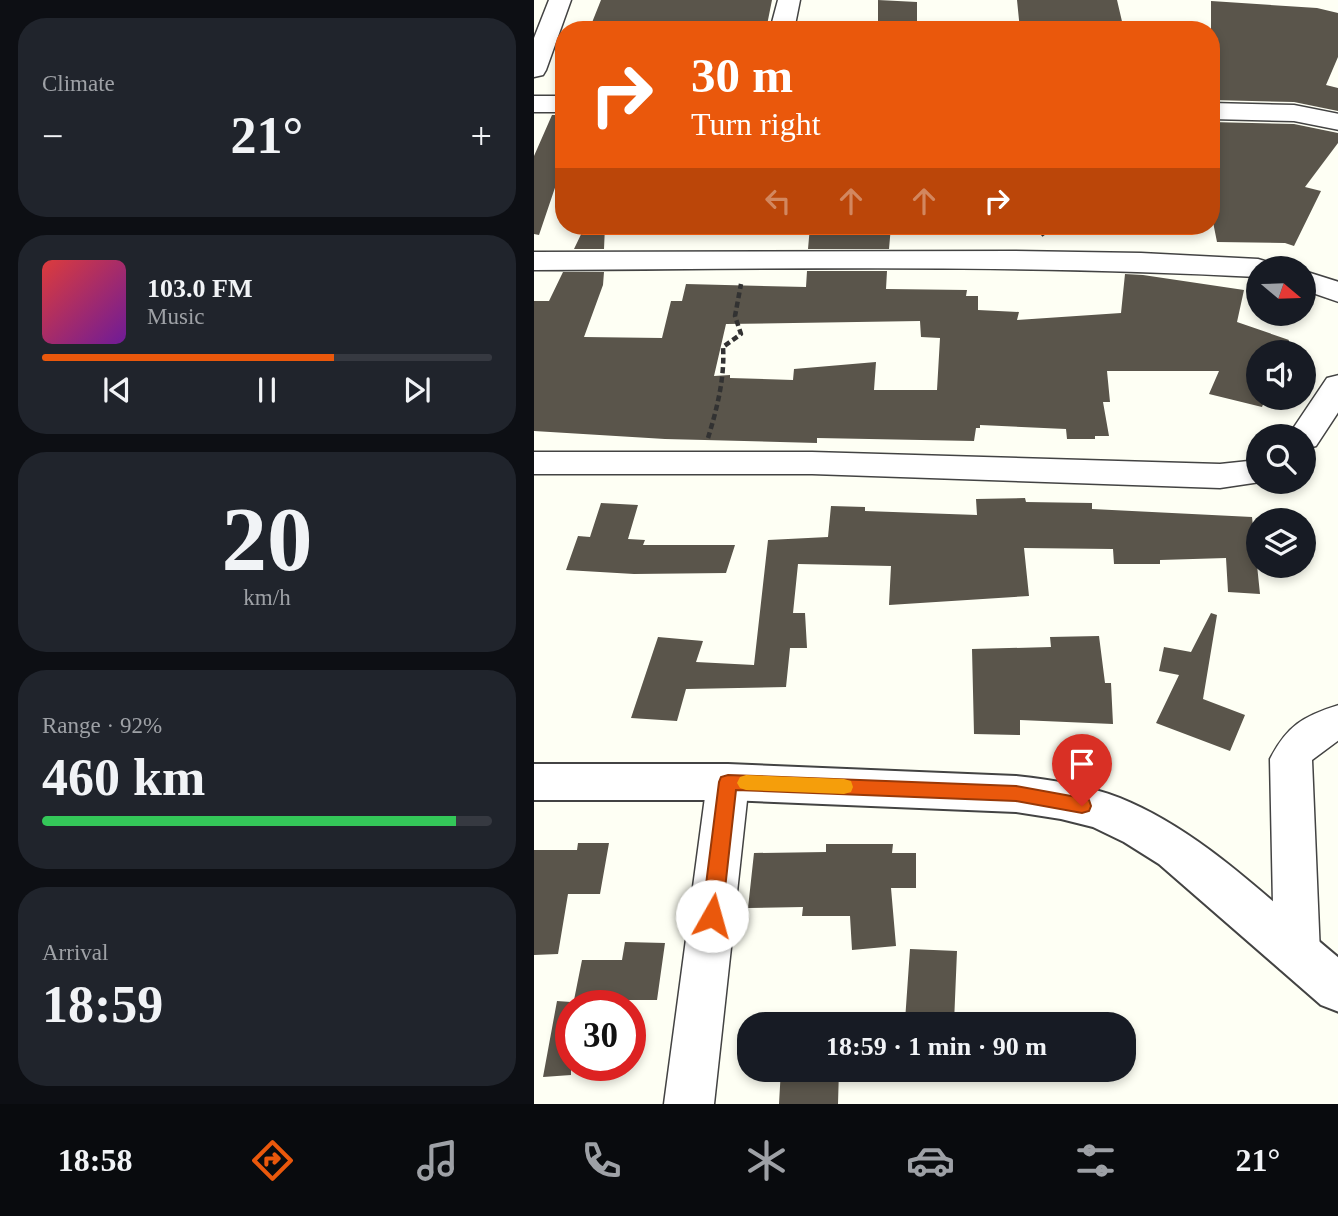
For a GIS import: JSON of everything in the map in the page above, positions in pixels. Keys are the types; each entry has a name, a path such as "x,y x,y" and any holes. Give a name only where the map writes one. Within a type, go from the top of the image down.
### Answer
{"street":[{"path":"534,70 539,43 560,0"},
{"path":"784,21 789,0"},
{"path":"534,104 555,104"},
{"path":"1220,111 1294,113 1338,122"},
{"path":"534,261 1057,260 1246,268"},
{"path":"1316,284 1338,293"},
{"path":"1313,424 1338,385"},
{"path":"534,463 812,463 1220,476 1246,473"},
{"path":"1297,954 1291,759 1296,747 1305,738 1338,721"},
{"path":"534,782 728,782 1016,794 1061,800 1103,811 1140,828 1175,850 1338,989"},
{"path":"689,1104 728,782"}],"path":[{"path":"703,463 718,404 717,396 724,363 723,347 741,334 735,316 745,259"}],"building":[{"path":"601,0 772,0 768,21 593,21"},
{"path":"878,0 917,2 917,21 878,21"},
{"path":"1017,0 1117,0 1122,21 1019,21"},
{"path":"1211,1 1317,8 1338,13 1338,57 1326,85 1338,88 1338,111 1294,102 1220,100 1220,21 1211,21"},
{"path":"552,115 555,115 555,188 539,235 534,234 534,156"},
{"path":"1220,122 1294,124 1338,133 1338,143 1305,187 1321,191 1294,246 1285,243 1217,242 1216,235 1220,235"},
{"path":"581,235 605,235 604,249 574,249"},
{"path":"809,235 890,235 889,249 808,249"},
{"path":"807,271 887,271 886,289 967,290 966,296 978,296 978,310 1019,312 1017,320 1121,313 1125,274 1143,275 1244,290 1237,322 1289,340 1246,340 1246,403 1209,394 1219,371 1107,371 1110,402 1103,402 1109,436 1095,436 1095,439 1067,439 1066,429 980,425 980,428 976,428 974,441 817,438 817,443 665,439 534,431 534,301 549,301 563,272 604,272 603,285 584,337 662,338 671,301 682,301 686,284 806,287","holes":["920,321 921,337 940,338 937,390 874,390 876,362 794,369 793,380 714,376 726,324"]},
{"path":"1025,498 1026,502 1092,503 1092,509 1246,517 1246,578 1258,578 1260,594 1228,592 1226,558 1160,560 1160,564 1114,564 1113,549 1024,548 1029,596 889,605 891,566 798,564 793,613 805,613 807,648 790,648 786,687 686,689 677,721 631,718 658,637 703,641 696,662 754,665 768,540 828,537 831,506 865,507 865,511 977,515 976,499"},
{"path":"601,503 638,505 628,539 645,540 643,545 735,545 726,573 634,574 566,570 578,536 590,537"},
{"path":"1211,613 1217,615 1203,699 1245,715 1230,751 1156,723 1179,675 1159,671 1164,647 1191,652"},
{"path":"1099,636 1105,683 1111,683 1113,724 1020,720 1020,735 974,734 972,649 1051,647 1050,637"},
{"path":"578,843 609,843 600,894 568,894 558,954 534,955 534,850 577,850"},
{"path":"826,844 893,844 892,853 916,853 916,888 891,888 896,946 852,950 850,916 802,916 803,907 748,908 754,853 826,852"},
{"path":"625,942 665,943 657,1000 646,1000 646,990 576,990 582,960 622,960"},
{"path":"910,949 957,951 954,1012 906,1012"},
{"path":"555,1012 555,1076 543,1077"},
{"path":"780,1082 839,1082 838,1104 779,1104"}],"slow traffic":[{"path":"746,783 844,787"}],"route":[{"path":"712,916 728,782 1016,794 1061,800 1082,806"}]}
